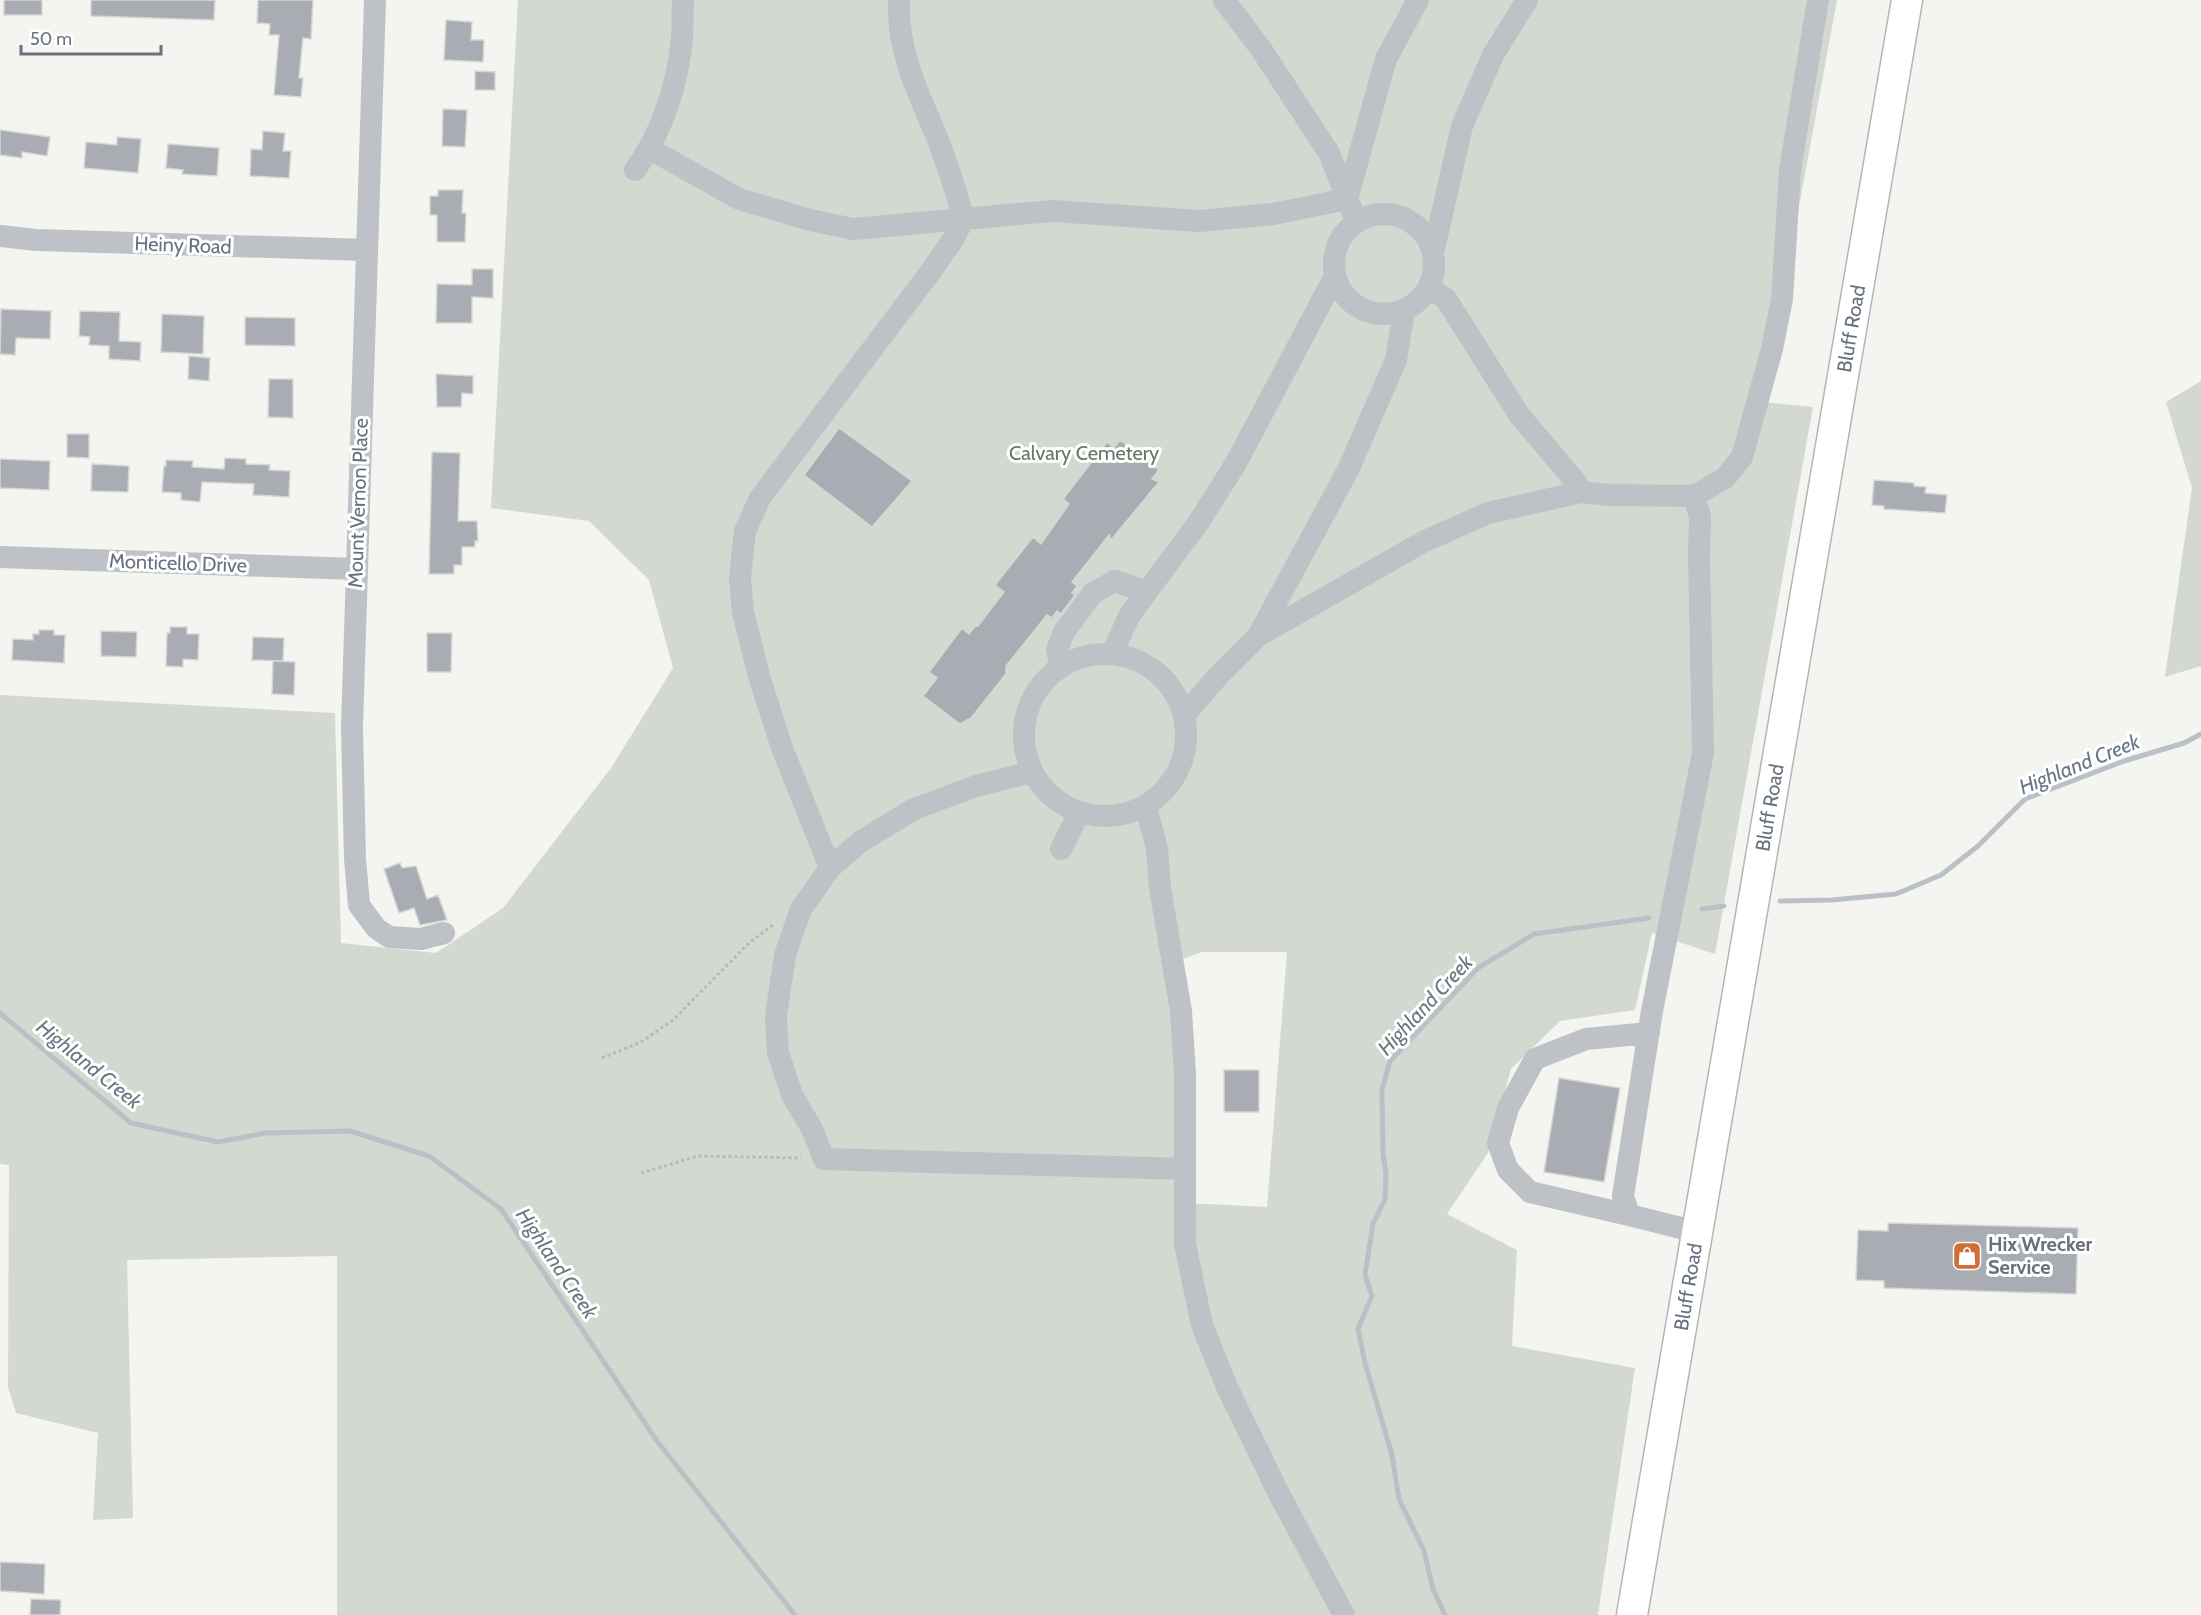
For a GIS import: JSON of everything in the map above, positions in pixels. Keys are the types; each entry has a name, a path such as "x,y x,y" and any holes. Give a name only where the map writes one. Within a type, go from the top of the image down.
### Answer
{"main road":[{"name":"Bluff Road","path":"1632,1615 1907,0"}],"street":[{"name":"Mount Vernon Place","path":"375,0 352,728 355,859 359,905 376,928 389,937 421,939 444,933"},
{"path":"634,170 650,149 677,73 682,38 683,0"},
{"path":"830,868 782,748 756,665 743,612 740,578 745,531 760,498 931,271 964,218 939,144 904,57 899,0"},
{"path":"1224,0 1261,49 1329,153 1357,222"},
{"path":"1347,199 1386,59 1418,0"},
{"path":"1433,253 1426,237 1414,224 1398,216 1381,214 1364,218 1350,226 1340,238 1334,253 1333,269 1337,284 1346,298 1358,308 1372,313 1389,315 1404,311 1418,301 1429,287 1434,270 1433,253 1462,126 1492,55 1527,0"},
{"path":"1185,714 1218,676 1258,636 1423,542 1488,513 1581,492 1609,495 1694,496 1725,478 1742,457 1773,349 1782,299 1790,170 1818,0"},
{"path":"650,149 740,199 810,220 853,229 1053,211 1199,221 1272,214 1347,199"},
{"name":"Heiny Road","path":"0,236 36,240 367,250"},
{"path":"1112,654 1129,616 1198,523 1236,463 1335,276"},
{"path":"1429,287 1446,299 1521,416 1575,481 1581,492"},
{"path":"1258,636 1353,460 1396,360 1404,311"},
{"path":"1629,1215 1623,1196 1649,1033 1703,753 1700,517 1694,496"},
{"name":"Monticello Drive","path":"0,557 356,569"},
{"path":"1061,666 1057,650 1064,632 1093,593 1116,581 1146,592"},
{"path":"1112,654 1132,658 1150,666 1166,679 1177,696 1185,714 1187,741 1181,767 1167,790 1146,807 1124,815 1101,817 1079,813 1060,803 1044,789 1032,772 1024,749 1024,726 1030,703 1043,682 1061,666 1086,656 1112,654"},
{"path":"1032,772 976,786 914,809 860,842 830,868 801,909 785,955 776,1016 778,1053 792,1095 812,1129 824,1159 1185,1169"},
{"path":"1146,807 1157,849 1160,888 1181,1011 1185,1074 1185,1244 1202,1324 1227,1387 1279,1494 1344,1615"},
{"path":"1062,849 1079,813"},
{"path":"1649,1033 1586,1039 1535,1059 1508,1108 1498,1143 1508,1170 1530,1192 1697,1232"}],"path":[{"path":"602,1058 641,1042 674,1020 749,943 770,925 784,922 795,928"},
{"path":"641,1173 698,1156 824,1159"}],"green space":[{"name":"Calvary Cemetery","path":"518,0 1837,0 1763,402 1813,407 1715,954 1652,933 1635,1010 1560,1021 1511,1069 1488,1153 1447,1214 1517,1250 1512,1346 1635,1368 1598,1615 337,1615 337,1256 127,1260 133,1518 93,1520 98,1433 16,1413 8,1387 9,1165 0,1164 0,695 335,713 341,943 436,953 503,908 611,768 673,668 649,580 589,521 491,508","holes":["1202,952 1287,952 1267,1207 1187,1203 1171,963"]},
{"path":"2201,381 2201,666 2165,677 2192,488 2166,402"}],"building":[{"path":"4,0 42,0 42,15 4,15"},
{"path":"91,0 215,0 214,20 91,16"},
{"path":"258,0 313,0 311,39 303,38 299,78 303,78 301,97 274,95 279,35 269,35 270,24 257,23"},
{"path":"446,20 472,22 471,40 484,40 483,62 444,60"},
{"path":"475,71 495,72 495,90 475,90"},
{"path":"443,109 467,110 465,147 442,146"},
{"path":"0,130 50,137 47,156 22,152 22,158 0,155"},
{"path":"263,131 285,133 283,151 291,151 289,178 250,176 251,149 262,150"},
{"path":"117,137 141,139 138,173 84,168 86,142 117,145"},
{"path":"168,144 219,148 217,176 182,174 183,170 166,168"},
{"path":"438,190 463,190 462,213 466,213 465,242 437,242 437,215 430,215 430,196 438,196"},
{"path":"472,269 493,269 493,298 472,297 472,323 436,323 437,284 472,285"},
{"path":"1,309 51,311 50,339 16,338 15,355 0,354"},
{"path":"80,311 120,312 119,341 141,342 140,361 109,359 109,346 89,345 90,337 79,336"},
{"path":"162,314 204,316 203,354 161,352"},
{"path":"245,317 295,318 295,346 245,345"},
{"path":"189,356 210,358 209,381 188,379"},
{"path":"436,374 473,376 473,394 462,393 461,407 437,407"},
{"path":"269,379 293,379 293,418 268,417"},
{"path":"839,428 912,481 872,527 804,475"},
{"path":"67,434 89,434 89,458 67,457"},
{"path":"1120,440 1159,470 1152,479 1159,482 1111,540 1109,535 1072,582 1077,586 1072,593 1075,595 1061,614 1057,611 1052,618 1047,615 1006,666 1006,674 971,718 960,724 923,696 937,678 929,672 962,628 969,634 976,625 978,626 1004,592 995,585 1033,537 1041,544 1069,504 1063,499 1107,442 1114,448"},
{"path":"432,452 460,453 458,521 477,521 478,541 475,541 475,547 462,547 462,565 454,565 454,574 429,574"},
{"path":"225,458 246,459 246,464 270,465 269,470 290,471 289,497 253,495 254,484 202,482 200,502 181,500 181,493 162,492 166,460 193,461 192,467 224,469"},
{"path":"0,459 50,461 49,490 0,488"},
{"path":"92,464 129,466 128,492 91,491"},
{"path":"1874,480 1914,483 1914,486 1926,487 1925,493 1947,495 1945,513 1884,509 1884,506 1872,505"},
{"path":"170,627 187,627 187,634 199,634 198,660 183,659 183,667 166,666 167,633 170,633"},
{"path":"39,630 54,630 54,635 65,635 64,663 12,660 13,639 33,640 33,634 39,634"},
{"path":"101,631 137,632 136,657 101,656"},
{"path":"427,633 452,633 451,672 427,672"},
{"path":"253,637 284,638 283,661 252,660"},
{"path":"273,661 295,662 294,695 272,694"},
{"path":"400,863 402,868 416,866 427,899 438,895 447,920 420,925 414,908 399,913 384,869"},
{"path":"1224,1070 1259,1070 1259,1112 1224,1112"},
{"path":"1559,1078 1620,1088 1604,1182 1544,1172"},
{"name":"Hix Wrecker Service","path":"1888,1223 2078,1228 2076,1294 1884,1288 1884,1281 1856,1280 1858,1230 1888,1231"},
{"path":"0,1562 45,1564 44,1594 0,1591"},
{"path":"31,1599 61,1600 60,1615 30,1615"}],"waterway":[{"name":"Highland Creek","path":"1780,901 1832,900 1896,894 1941,875 1978,846 2025,799 2124,761 2184,743 2201,734"},
{"name":"Highland Creek","path":"1702,909 1724,906"},
{"name":"Highland Creek","path":"1445,1615 1433,1589 1424,1551 1399,1499 1392,1455 1365,1363 1358,1329 1372,1296 1365,1275 1373,1224 1385,1199 1382,1090 1390,1061 1478,968 1534,934 1649,918"},
{"name":"Highland Creek","path":"0,1013 131,1123 218,1142 266,1133 350,1131 429,1156 501,1209 657,1441 795,1615"}],"place":[{"name":"Hix Wrecker Service","path":"1967,1256"}]}
